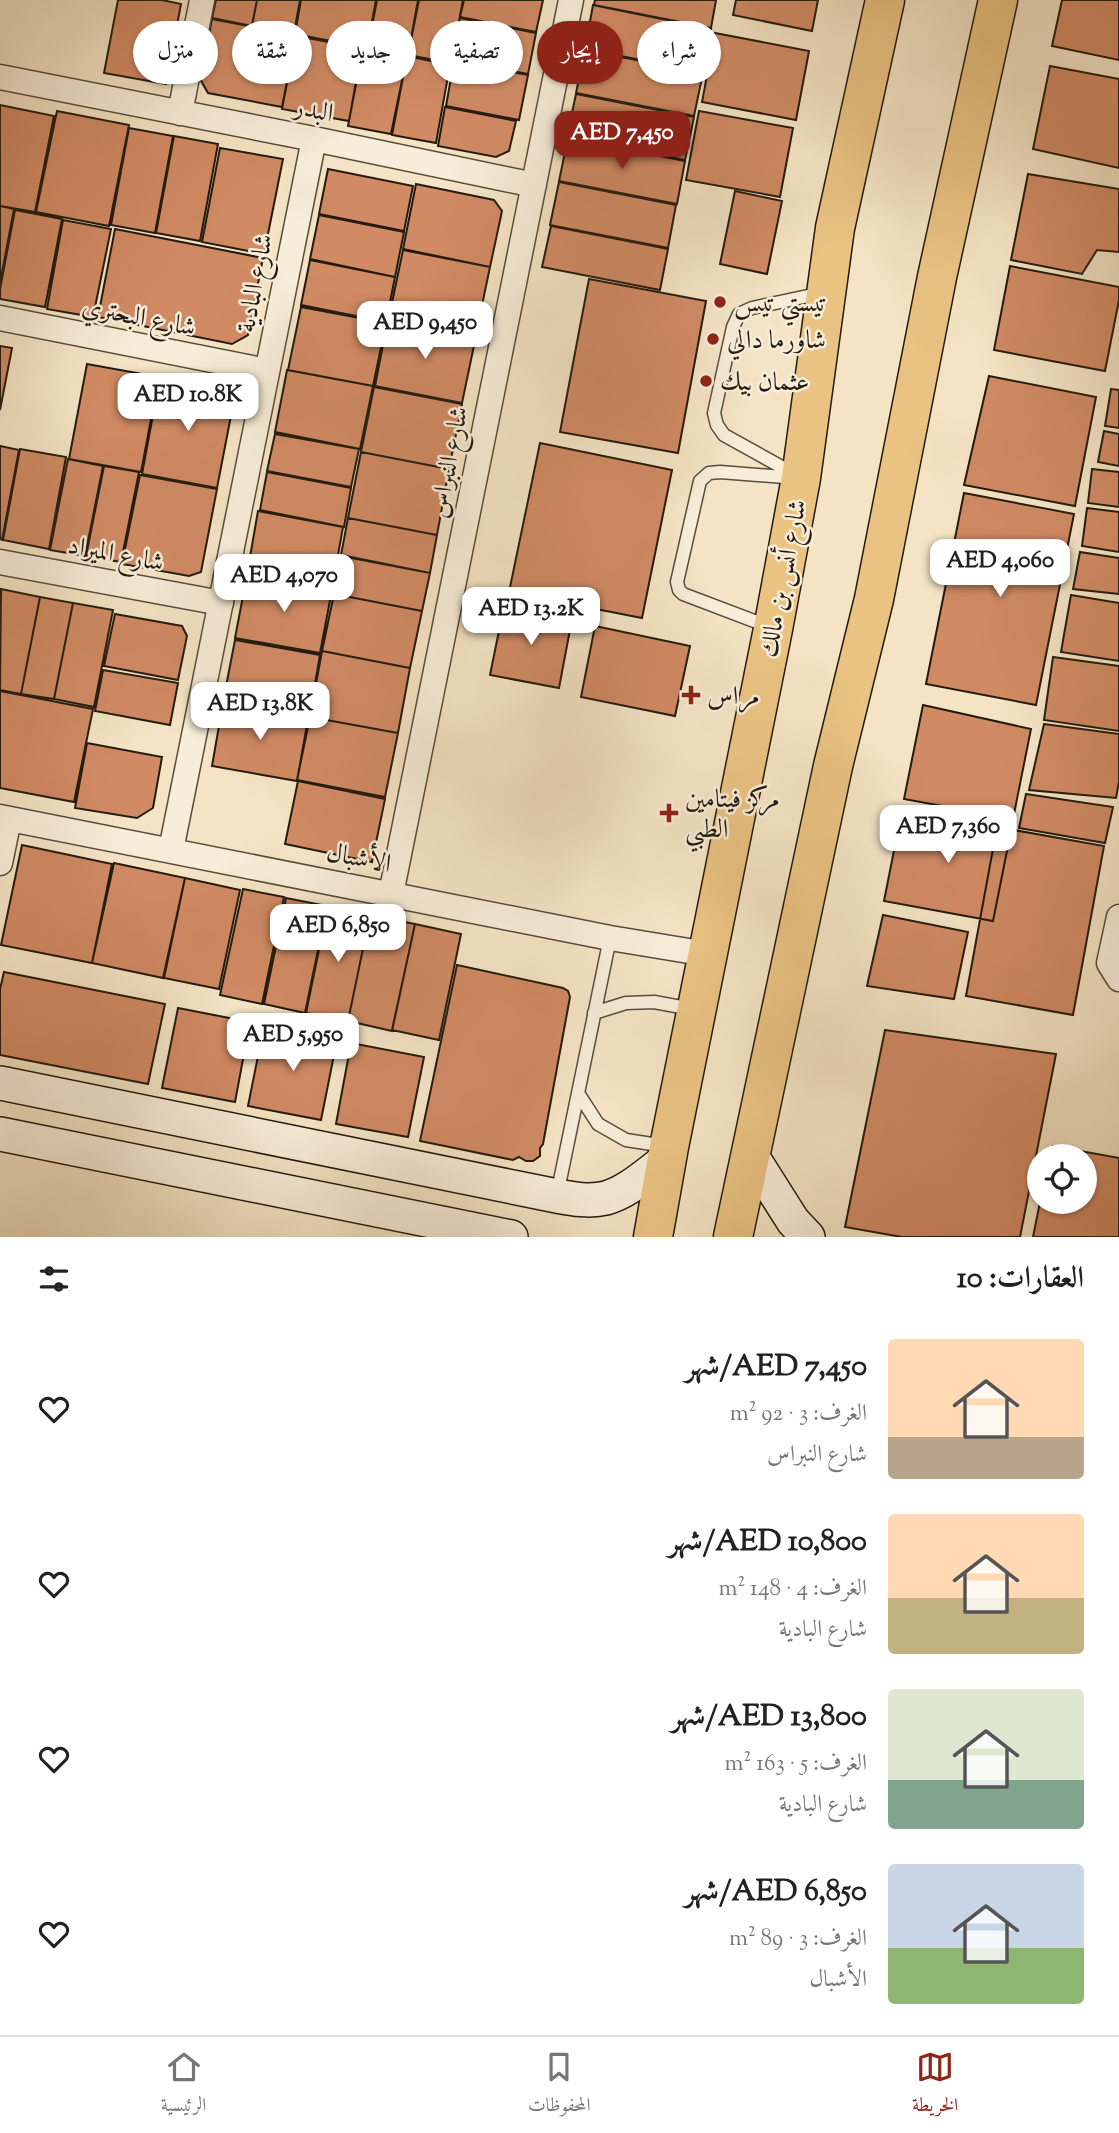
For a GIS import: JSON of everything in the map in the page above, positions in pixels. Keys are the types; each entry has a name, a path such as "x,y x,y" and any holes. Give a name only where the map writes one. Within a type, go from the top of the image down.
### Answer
{"main road":[{"name":"شارع أنس بن مالك","path":"653,1237 801,478 835,228 885,0"},
{"path":"835,228 894,0"},
{"path":"937,277 946,162 973,0"},
{"path":"733,1237 833,766 874,599 937,277 998,0"}],"street":[{"path":"180,113 202,0"},
{"name":"شارع النبراس","path":"391,894 571,0"},
{"name":"البدر","path":"0,78 534,185"},
{"name":"شارع البادية","path":"171,850 314,139"},
{"name":"شارع البحتري","path":"0,318 267,372"},
{"name":"شارع الميراد","path":"0,562 221,603"},
{"path":"0,863 4,818"},
{"name":"الأشبال","path":"4,818 610,938 707,954"},
{"path":"1114,971 1119,917"},
{"path":"0,1083 582,1200 607,1198 632,1185 668,1153"},
{"path":"0,1134 512,1237"},
{"path":"750,1153 793,1221 808,1237"}],"lane":[{"path":"801,478 724,435 714,413 733,327 739,314 752,308 827,292"},
{"path":"773,629 683,594 677,582 700,481 709,473 801,478"},
{"path":"557,1196 610,938"},
{"path":"594,1013 626,1003 654,1002 696,1009"},
{"path":"578,1093 598,1124 626,1140 668,1153"}],"building":[{"path":"118,0 162,0 181,4 178,21 133,21 133,78 104,73"},
{"path":"216,0 257,0 253,21 232,22 212,18"},
{"path":"257,0 300,0 296,21 253,21"},
{"path":"301,0 376,0 372,21 326,21 326,40 312,37 312,21 297,21"},
{"path":"377,0 418,0 414,21 373,21"},
{"path":"419,0 463,0 459,21 430,21 430,59 416,56 415,21"},
{"path":"464,0 543,0 536,32 523,29 523,21 480,21 460,17"},
{"path":"595,0 716,0 712,21 675,21 594,5"},
{"path":"736,0 818,0 812,31 733,15"},
{"path":"1062,0 1119,0 1119,60 1052,46"},
{"path":"593,5 672,21 637,21 637,59 623,56 623,21 590,21"},
{"path":"212,19 232,23 232,84 286,84 282,107 208,93 203,84 218,84 218,21"},
{"path":"523,30 536,33 528,74 523,73"},
{"path":"721,34 809,51 796,120 702,102 705,84 721,84"},
{"path":"312,39 326,41 326,84 356,84 349,121 282,109 287,84 312,84"},
{"path":"623,57 637,60 637,84 701,84 694,116 576,93 578,84 623,84"},
{"path":"416,58 430,61 430,84 447,84 436,143 392,135 402,84 416,84"},
{"path":"1050,66 1119,79 1119,168 1033,149"},
{"path":"523,74 528,75 519,120 446,106 450,84 523,84"},
{"path":"356,84 401,84 391,134 348,126"},
{"path":"576,94 694,117 685,160 567,137"},
{"path":"0,105 54,116 35,212 0,206"},
{"path":"445,107 516,121 509,151 496,157 438,146"},
{"path":"57,111 129,125 109,226 36,212"},
{"path":"699,111 793,128 780,197 686,180"},
{"path":"129,128 173,136 155,233 111,225"},
{"path":"174,136 218,144 200,241 156,233"},
{"path":"568,138 685,161 677,204 559,181"},
{"path":"220,148 283,159 264,254 202,242"},
{"path":"328,169 413,186 404,231 319,214"},
{"path":"1028,174 1119,189 1119,252 1097,250 1082,274 1011,260"},
{"path":"559,182 676,205 668,248 550,225"},
{"path":"416,184 494,200 502,211 490,267 403,249"},
{"path":"735,191 782,201 767,274 720,264"},
{"path":"0,206 14,209 0,283"},
{"path":"15,210 62,219 45,307 0,299"},
{"path":"319,215 404,232 395,277 310,259"},
{"path":"63,220 111,229 93,317 47,309"},
{"path":"551,226 668,249 660,290 542,267"},
{"path":"115,229 263,258 248,335 232,344 98,317"},
{"path":"403,250 490,267 476,334 389,317"},
{"path":"310,260 395,277 386,322 301,305"},
{"path":"1010,266 1119,287 1119,300 1105,371 994,350"},
{"path":"589,279 706,301 678,453 560,432"},
{"path":"301,307 386,323 373,386 288,370"},
{"path":"388,319 476,336 462,403 375,386"},
{"path":"0,346 12,348 0,410"},
{"path":"87,364 159,377 141,472 69,459"},
{"path":"287,370 373,386 360,449 275,432"},
{"path":"989,376 1096,397 1075,506 964,485"},
{"path":"160,377 224,389 234,400 217,488 142,474"},
{"path":"374,387 462,404 449,469 361,452"},
{"path":"1111,389 1119,390 1119,428 1105,426"},
{"path":"1104,431 1119,434 1119,466 1098,462"},
{"path":"275,434 359,449 351,487 267,471"},
{"path":"540,443 672,470 642,618 509,592"},
{"path":"0,446 19,450 2,540 0,539"},
{"path":"20,449 66,457 49,549 3,540"},
{"path":"361,452 449,469 437,535 348,518"},
{"path":"68,459 103,466 85,556 50,550"},
{"path":"104,466 139,472 121,562 86,556"},
{"path":"1092,469 1119,472 1119,507 1088,503"},
{"path":"267,472 351,488 344,527 260,510"},
{"path":"140,475 217,489 201,572 189,576 122,564"},
{"path":"964,493 1074,514 1036,705 926,684"},
{"path":"1087,508 1119,512 1119,552 1082,546"},
{"path":"258,511 343,527 332,589 247,574"},
{"path":"348,518 437,535 430,573 341,555"},
{"path":"1080,552 1119,558 1119,594 1073,589"},
{"path":"341,556 430,573 422,611 334,594"},
{"path":"247,575 332,590 320,653 235,638"},
{"path":"1,589 40,597 21,694 0,690"},
{"path":"334,594 422,611 410,668 322,651"},
{"path":"1071,595 1119,603 1119,661 1061,652"},
{"path":"40,597 73,603 54,699 21,694"},
{"path":"73,603 113,610 94,707 54,699"},
{"path":"504,606 572,619 559,688 490,675"},
{"path":"115,614 182,626 187,636 178,680 104,666"},
{"path":"595,626 690,646 675,716 581,697"},
{"path":"235,640 320,655 309,718 223,702"},
{"path":"322,651 410,668 398,733 310,717"},
{"path":"1053,657 1119,666 1119,731 1044,720"},
{"path":"103,670 178,683 170,725 95,711"},
{"path":"0,691 93,709 74,802 0,788"},
{"path":"223,703 308,719 297,781 212,766"},
{"path":"923,705 1031,729 1013,819 904,799"},
{"path":"310,717 398,733 385,797 297,780"},
{"path":"1044,724 1119,734 1119,782 1116,798 1029,790"},
{"path":"87,743 162,757 153,808 137,818 75,808"},
{"path":"298,781 385,799 372,862 285,844"},
{"path":"1026,794 1113,807 1105,843 1019,828"},
{"path":"902,810 1011,831 993,921 884,901"},
{"path":"997,827 1104,846 1073,1015 966,996"},
{"path":"22,845 112,864 92,963 1,945"},
{"path":"114,863 185,878 163,978 92,963"},
{"path":"185,878 240,890 219,989 164,978"},
{"path":"243,889 284,897 262,1004 220,995"},
{"path":"286,898 327,906 305,1013 264,1004"},
{"path":"328,906 370,915 348,1021 306,1013"},
{"path":"370,915 415,924 392,1031 348,1021"},
{"path":"883,915 968,932 954,999 867,986"},
{"path":"415,924 461,934 439,1040 392,1030"},
{"path":"457,965 568,991 570,997 543,1144 540,1156 533,1161 519,1157 513,1160 420,1141"},
{"path":"4,972 165,1004 148,1084 0,1055 0,989"},
{"path":"178,1008 250,1022 235,1102 162,1088"},
{"path":"264,1026 337,1040 321,1120 248,1106"},
{"path":"885,1030 1056,1054 1038,1144 1027,1144 1027,1201 1020,1237 902,1237 845,1227"},
{"path":"351,1043 424,1057 408,1137 336,1124"},
{"path":"1097,1154 1119,1158 1119,1237 1033,1237 1038,1214 1097,1214"}],"place":[{"name":"تيستي تيس","path":"720,302"},
{"name":"شاورما دالي","path":"713,339"},
{"name":"عثمان بيك","path":"706,381"},
{"name":"مراس","path":"691,695"},
{"name":"مركز فيتامين الطبي","path":"669,813"}]}
